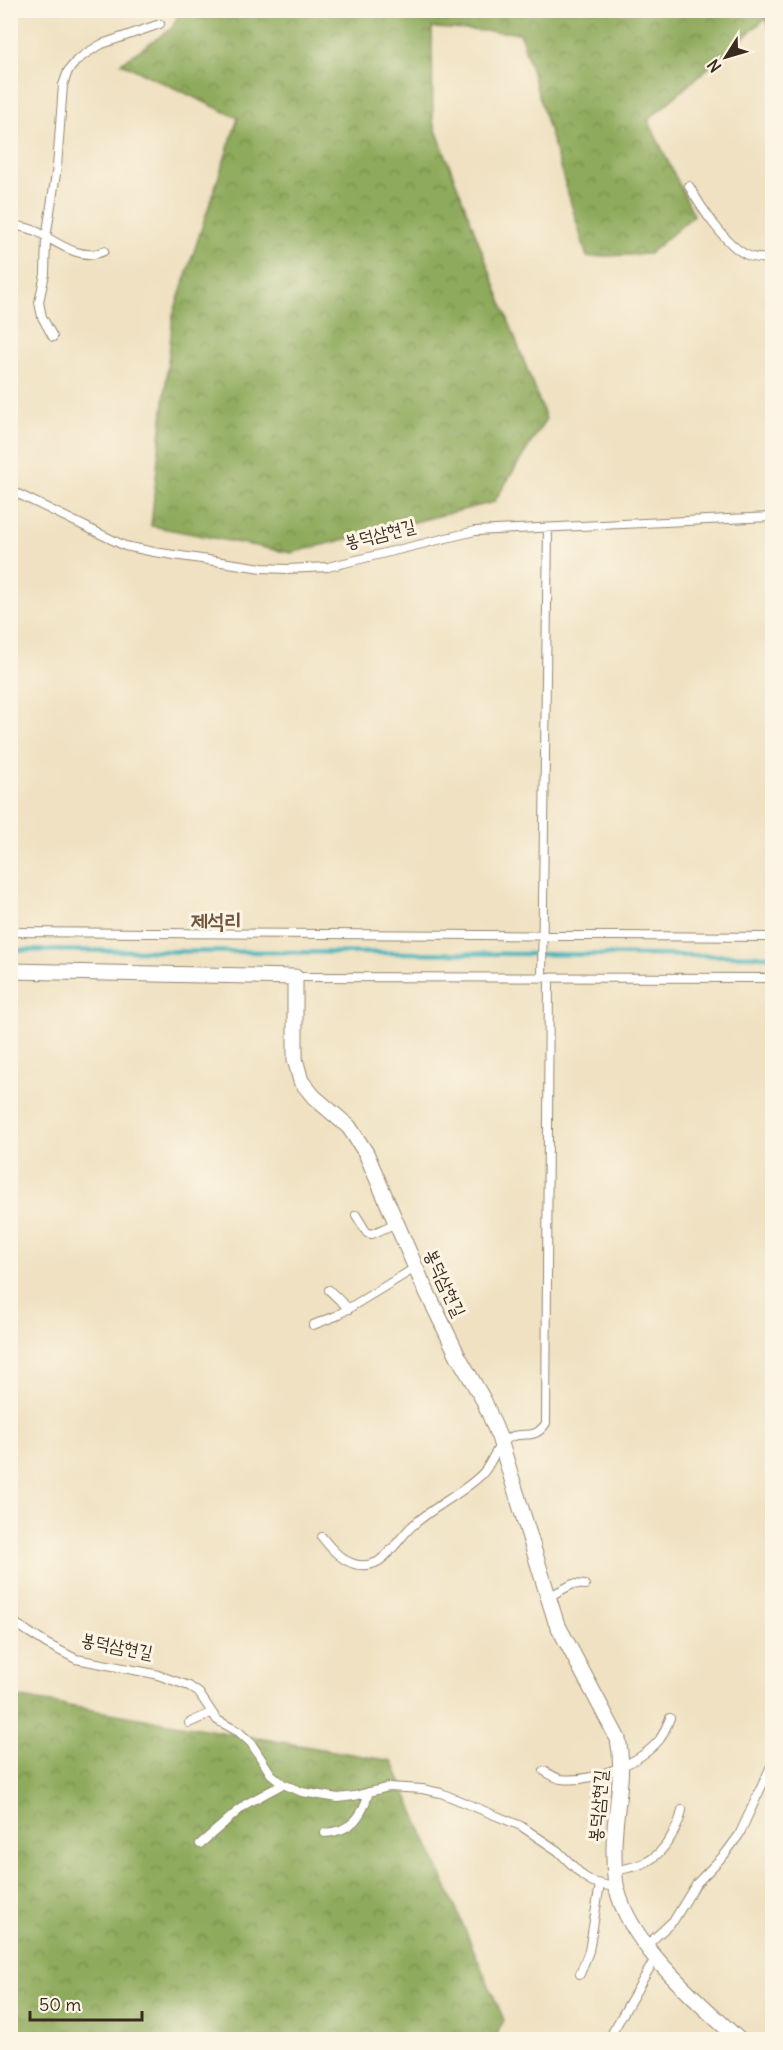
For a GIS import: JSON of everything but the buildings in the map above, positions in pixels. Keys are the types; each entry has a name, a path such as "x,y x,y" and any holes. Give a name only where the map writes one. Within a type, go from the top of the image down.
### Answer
{"street":[{"path":"10,971 295,977"},
{"name":"봉덕삼현길","path":"295,977 295,1059 301,1081 314,1097 349,1127 366,1153 416,1268 458,1356 484,1401 501,1444 556,1622 618,1739 622,1766 615,1812 614,1853 617,1887 626,1911 651,1952 739,2040"}],"lane":[{"path":"53,337 42,317 39,302 45,274 46,238 57,167 63,86 68,71 77,60 96,47 160,24"},
{"path":"689,186 699,204 737,249 752,257 772,258"},
{"path":"10,225 36,231 67,248 88,255 104,251"},
{"name":"봉덕삼현길","path":"10,490 126,546 262,568 287,569 328,567 475,531 772,517"},
{"path":"322,1537 339,1557 350,1563 363,1565 375,1563 411,1527 483,1473 501,1444 511,1436 535,1435 546,1423 546,977 542,938 548,528"},
{"path":"10,932 542,938 772,937"},
{"path":"295,977 772,978"},
{"path":"356,1215 367,1233 372,1234 396,1223"},
{"path":"313,1324 349,1309 416,1268"},
{"path":"329,1290 349,1309"},
{"path":"548,1597 573,1584 585,1584"},
{"name":"봉덕삼현길","path":"10,1620 47,1644 76,1659 155,1674 176,1680 199,1693 217,1720 239,1732 251,1743 271,1774 283,1784 302,1792 338,1798 389,1786 441,1793 521,1827 558,1851 583,1876 600,1884 617,1887"},
{"path":"189,1723 211,1713"},
{"path":"544,1770 560,1779 577,1780 622,1766 641,1755 659,1740 670,1718"},
{"path":"608,2040 651,1952 696,1884 725,1854 739,1835 772,1764"},
{"path":"200,1844 246,1804 283,1784"},
{"path":"325,1833 344,1829 353,1823 361,1813 369,1792"},
{"path":"615,1871 647,1862 655,1856 673,1832 682,1810"},
{"path":"580,1974 589,1951 600,1884"}],"green space":[{"path":"772,10 772,33 766,18 648,120 694,215 649,254 587,257 520,33 432,28 433,122 546,419 494,502 291,553 151,526 173,315 238,118 121,63 172,28 180,11"},
{"path":"10,1696 392,1761 504,2020 494,2039 11,2039"}],"waterway":[{"path":"10,950 772,956"}],"district":[{"name":"제석리","path":"216,921"}]}
